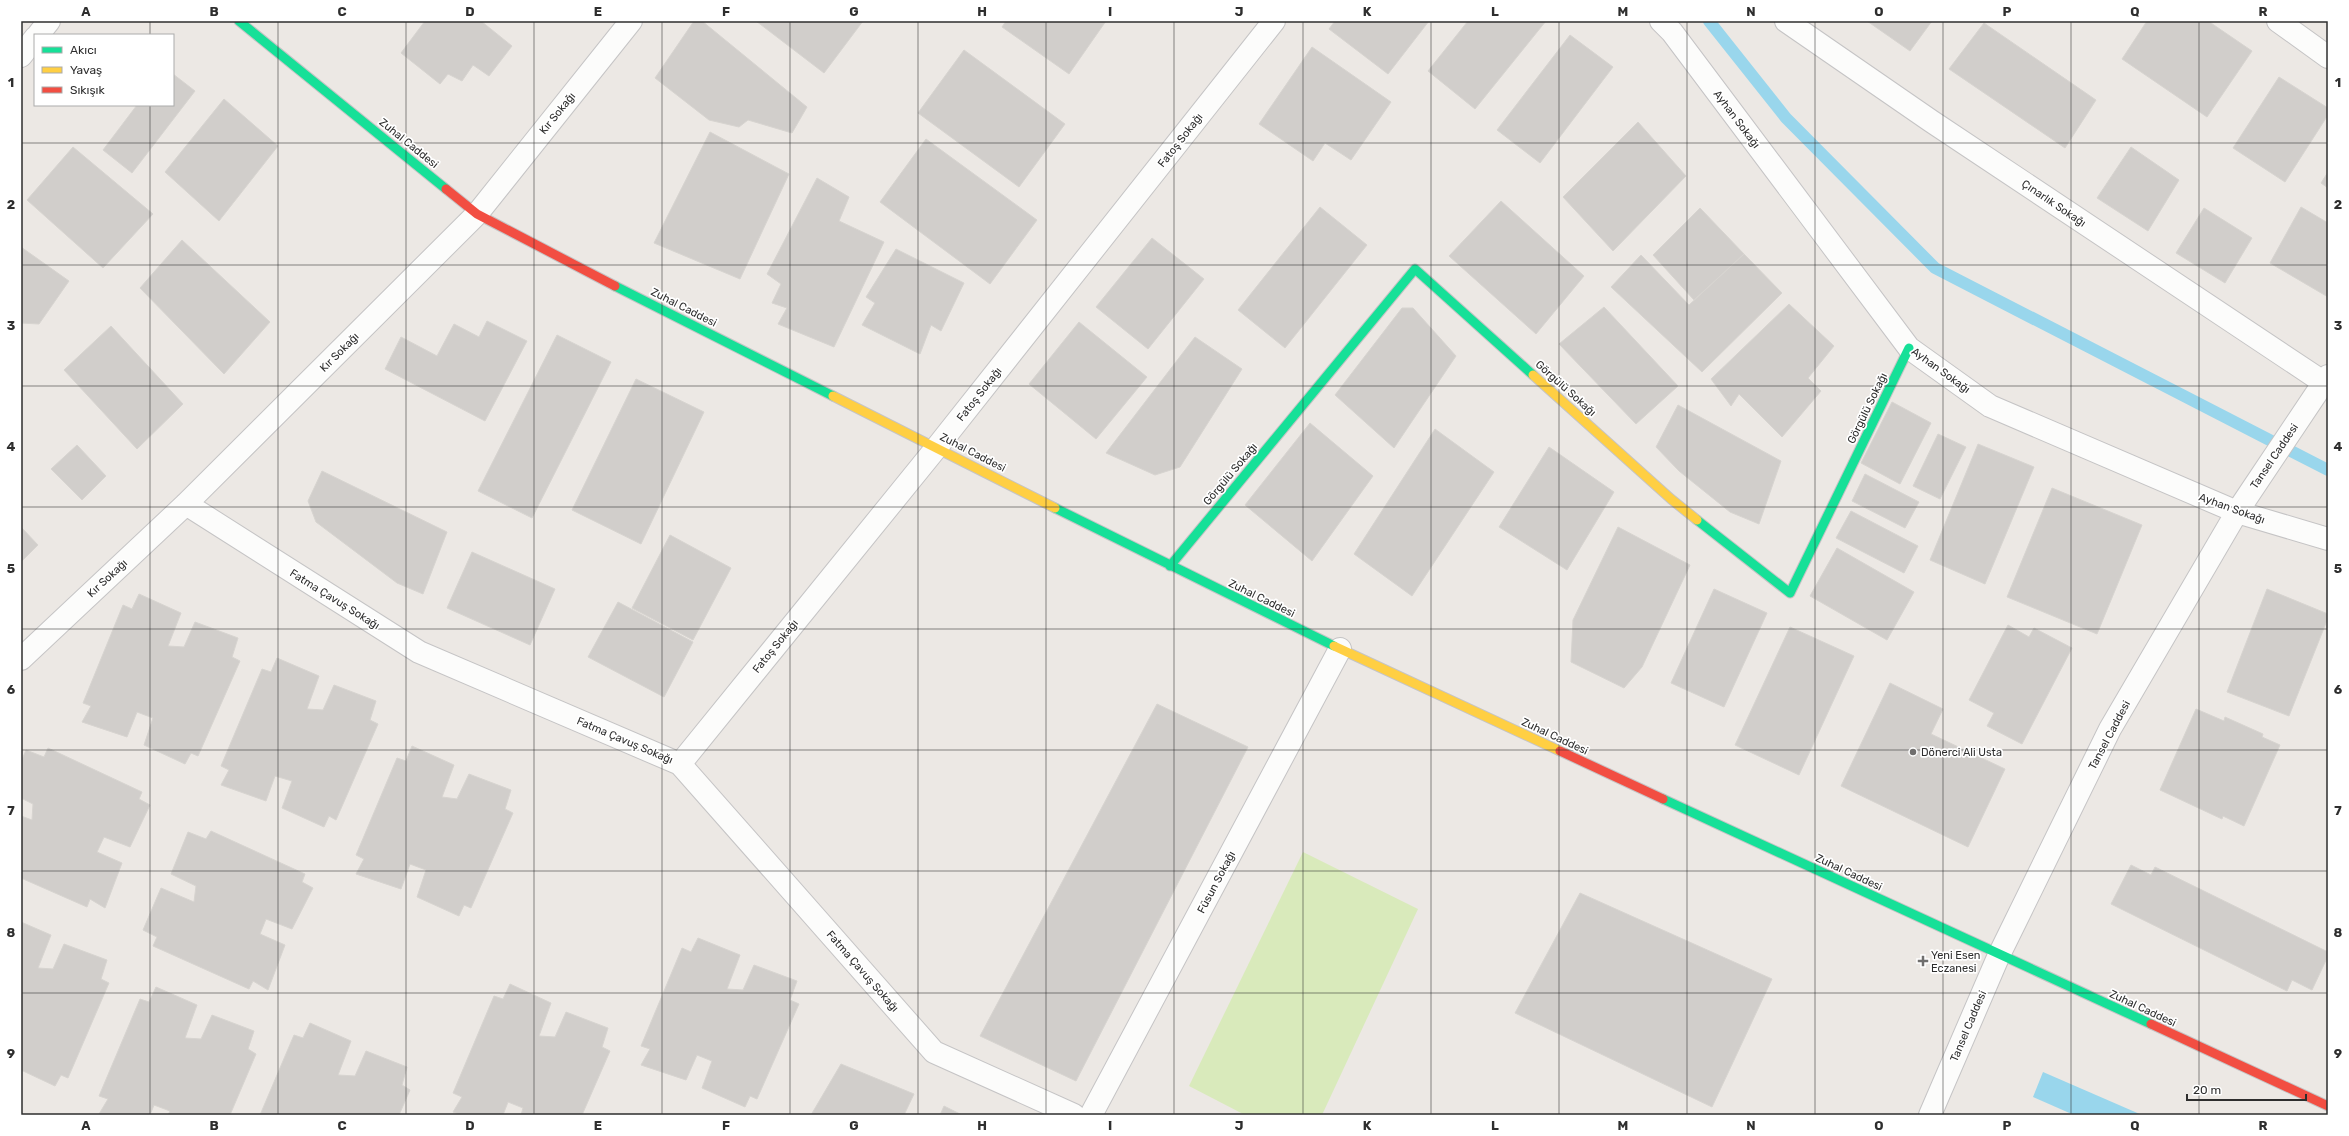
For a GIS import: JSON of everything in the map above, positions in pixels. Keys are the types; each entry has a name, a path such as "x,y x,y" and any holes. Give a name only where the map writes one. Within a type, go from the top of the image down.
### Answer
{"street":[{"path":"39,34 49,21"},
{"name":"Zuhal Caddesi","path":"239,21 477,214 541,248 1170,566 1340,649 2328,1106"},
{"name":"Kır Sokağı","path":"21,658 186,504 477,214 631,21"},
{"name":"Fatoş Sokağı","path":"680,764 936,447 1274,21"},
{"name":"Çınarlık Sokağı","path":"1786,21 1931,121 2326,379"},
{"path":"2278,21 2328,57"},
{"name":"Ayhan Sokağı","path":"1672,25 1910,348 1990,406 2237,512 2328,539"},
{"path":"21,56 34,39"},
{"name":"Görgülü Sokağı","path":"1170,566 1416,269 1671,499 1790,593 1910,348"},
{"name":"Tansel Caddesi","path":"1930,1115 1999,955 2110,729 2237,512 2326,379"},
{"name":"Fatma Çavuş Sokağı","path":"186,504 419,652 680,764 934,1052 1074,1115"},
{"name":"Füsun Sokağı","path":"1091,1115 1340,649"}],"green space":[{"path":"1303,852 1418,909 1322,1115 1245,1115 1189,1086"}],"water":[{"path":"2043,1072 2142,1115 2074,1115 2033,1097"}],"building":[{"path":"425,21 481,21 512,46 489,76 473,65 462,81 448,74 440,84 401,53"},
{"path":"694,21 702,21 807,107 792,133 748,120 739,127 709,120 655,78"},
{"path":"756,21 863,21 824,73"},
{"path":"1006,21 1106,21 1069,74 1002,27"},
{"path":"1335,21 1429,21 1388,74 1329,29"},
{"path":"1468,21 1546,21 1475,109 1428,71"},
{"path":"1867,21 1932,21 1910,51"},
{"path":"2147,21 2208,21 2252,51 2207,117 2122,59"},
{"path":"1984,23 2096,100 2065,148 1949,69"},
{"path":"1570,35 1613,67 1540,163 1497,130"},
{"path":"1312,47 1391,102 1351,160 1325,143 1313,161 1259,124"},
{"path":"964,50 1065,124 1019,187 918,113"},
{"path":"174,75 195,91 132,173 103,150 136,106 174,106"},
{"path":"2279,77 2328,108 2328,115 2285,182 2233,148"},
{"path":"224,99 278,146 219,221 165,172"},
{"path":"1638,122 1686,176 1613,251 1563,197"},
{"path":"710,132 789,174 740,279 654,243"},
{"path":"926,139 1037,220 990,284 880,202"},
{"path":"73,147 153,214 103,268 27,200"},
{"path":"2131,147 2179,180 2148,231 2097,198"},
{"path":"2328,172 2328,188 2321,183"},
{"path":"817,178 849,197 839,221 884,242 834,347 778,324 787,308 772,303 781,284 767,274"},
{"path":"1501,201 1584,276 1536,334 1449,256"},
{"path":"1320,207 1367,245 1285,348 1238,310"},
{"path":"2301,207 2328,223 2328,297 2270,263"},
{"path":"1700,208 1744,254 1694,300 1653,255"},
{"path":"2204,208 2252,238 2225,283 2176,253"},
{"path":"1152,238 1204,279 1148,349 1096,307"},
{"path":"182,240 270,322 224,374 140,288"},
{"path":"21,247 69,281 39,324 21,323"},
{"path":"896,249 964,283 941,331 931,325 920,354 862,325 875,303 866,297"},
{"path":"1744,254 1782,293 1702,372 1611,287 1641,255 1689,305"},
{"path":"1789,304 1834,346 1808,378 1821,391 1782,437 1739,394 1731,406 1711,379"},
{"path":"1604,307 1678,386 1636,424 1559,344"},
{"path":"1402,308 1413,308 1456,356 1394,448 1335,395"},
{"path":"487,321 527,341 485,421 385,369 401,337 437,356 454,324 479,337"},
{"path":"1079,322 1147,377 1096,439 1029,384"},
{"path":"111,326 183,404 137,449 64,370"},
{"path":"557,335 611,362 532,518 478,491"},
{"path":"1195,337 1242,369 1180,467 1155,475 1106,453"},
{"path":"636,379 704,412 641,544 572,510"},
{"path":"1892,402 1931,423 1900,484 1861,463"},
{"path":"1678,405 1781,461 1759,524 1730,512 1679,471 1656,447"},
{"path":"1310,423 1373,476 1312,561 1245,505"},
{"path":"1435,429 1494,472 1412,596 1354,554"},
{"path":"1938,434 1966,447 1940,499 1913,486"},
{"path":"1978,444 2034,467 1985,584 1930,560"},
{"path":"77,445 106,476 82,500 51,469"},
{"path":"1549,447 1614,492 1567,570 1499,527"},
{"path":"322,471 447,532 423,594 397,583 316,522 308,501"},
{"path":"1865,474 1919,502 1905,528 1852,501"},
{"path":"2052,488 2142,525 2097,634 2007,597"},
{"path":"1851,511 1918,546 1904,573 1836,538"},
{"path":"21,527 38,545 21,562"},
{"path":"1618,527 1690,565 1642,667 1624,688 1571,662 1573,620"},
{"path":"670,535 731,568 693,640 632,608"},
{"path":"1837,548 1914,592 1887,640 1810,596"},
{"path":"472,552 555,589 530,645 447,608"},
{"path":"1714,589 1767,613 1724,707 1671,683"},
{"path":"2267,589 2328,614 2328,618 2289,716 2227,692"},
{"path":"139,594 181,613 168,646 184,647 195,622 238,638 232,657 240,661 198,756 191,753 185,764 144,745 153,718 137,712 127,737 82,722 91,706 83,703 123,605 132,609"},
{"path":"618,602 693,642 664,697 588,657"},
{"path":"2008,625 2029,637 2034,628 2072,648 2022,744 1987,726 1994,713 1969,700"},
{"path":"1790,627 1854,656 1799,775 1735,745"},
{"path":"277,658 319,676 307,709 323,710 334,685 376,701 370,720 378,724 336,820 329,816 324,827 282,808 292,781 275,776 266,801 221,785 229,770 221,766 262,669 271,672"},
{"name":"Dönerci Ali Usta","path":"1890,683 1943,709 1931,734 2005,769 1968,847 1841,786"},
{"path":"1157,704 1248,747 1076,1081 980,1036"},
{"path":"2196,709 2224,721 2225,717 2263,734 2262,737 2280,745 2244,826 2223,816 2222,819 2160,790"},
{"path":"412,746 454,765 442,797 457,799 469,774 511,790 505,809 513,813 471,908 464,905 459,916 417,897 426,870 410,864 401,889 356,874 364,859 356,855 397,758 406,761"},
{"path":"48,748 142,792 139,799 150,805 130,847 104,837 97,852 122,863 105,908 90,899 87,907 21,878 21,816 32,820 33,804 21,798 21,762 26,750 44,757"},
{"path":"211,831 305,874 302,882 313,888 292,929 266,919 260,934 285,945 268,990 253,981 249,989 153,946 157,937 143,930 161,888 194,902 196,886 171,874 188,832 206,839"},
{"path":"2131,865 2151,875 2155,867 2328,952 2328,956 2312,990 2292,980 2287,991 2111,904"},
{"path":"1580,893 1772,979 1712,1107 1515,1013"},
{"path":"21,922 51,935 38,968 53,969 64,944 107,960 101,979 109,983 68,1078 61,1075 55,1086 21,1070"},
{"path":"698,938 740,955 727,989 743,990 754,965 797,981 790,1000 799,1004 757,1099 750,1096 745,1107 702,1088 712,1061 697,1055 686,1080 641,1065 650,1049 641,1046 682,948 691,952"},
{"path":"510,984 551,1003 539,1036 555,1037 566,1012 608,1028 602,1047 610,1051 582,1115 521,1115 523,1108 508,1102 503,1115 461,1115 453,1112 462,1097 453,1093 494,996 503,999"},
{"path":"156,987 197,1005 185,1038 201,1039 212,1015 254,1031 248,1049 256,1054 230,1115 168,1115 170,1111 154,1105 150,1115 99,1114 108,1099 99,1096 140,999 149,1002"},
{"path":"310,1023 351,1041 338,1075 355,1076 366,1051 407,1067 402,1085 410,1090 399,1115 260,1115 294,1035 303,1038"},
{"path":"841,1064 914,1094 904,1115 811,1115"},
{"path":"944,1106 962,1115 940,1115"}],"waterway":[{"path":"1709,21 1786,118 1935,268 2328,470"}],"traffic: fast":[{"path":"239,21 446,189"},
{"path":"1170,566 1415,269 1533,375"},
{"path":"615,286 833,396"},
{"path":"1697,520 1790,593 1909,348"},
{"path":"1055,508 1334,646"},
{"path":"1663,799 2151,1024"}],"traffic: slow":[{"path":"1533,375 1671,499 1697,520"},
{"path":"833,396 1055,508"},
{"path":"1334,646 1560,751"}],"traffic: jam":[{"path":"446,189 477,214 615,286"},
{"path":"1560,751 1663,799"},
{"path":"2151,1024 2328,1106"}],"place":[{"name":"Dönerci Ali Usta","path":"1913,752"},
{"name":"Yeni Esen Eczanesi","path":"1923,961"}]}
